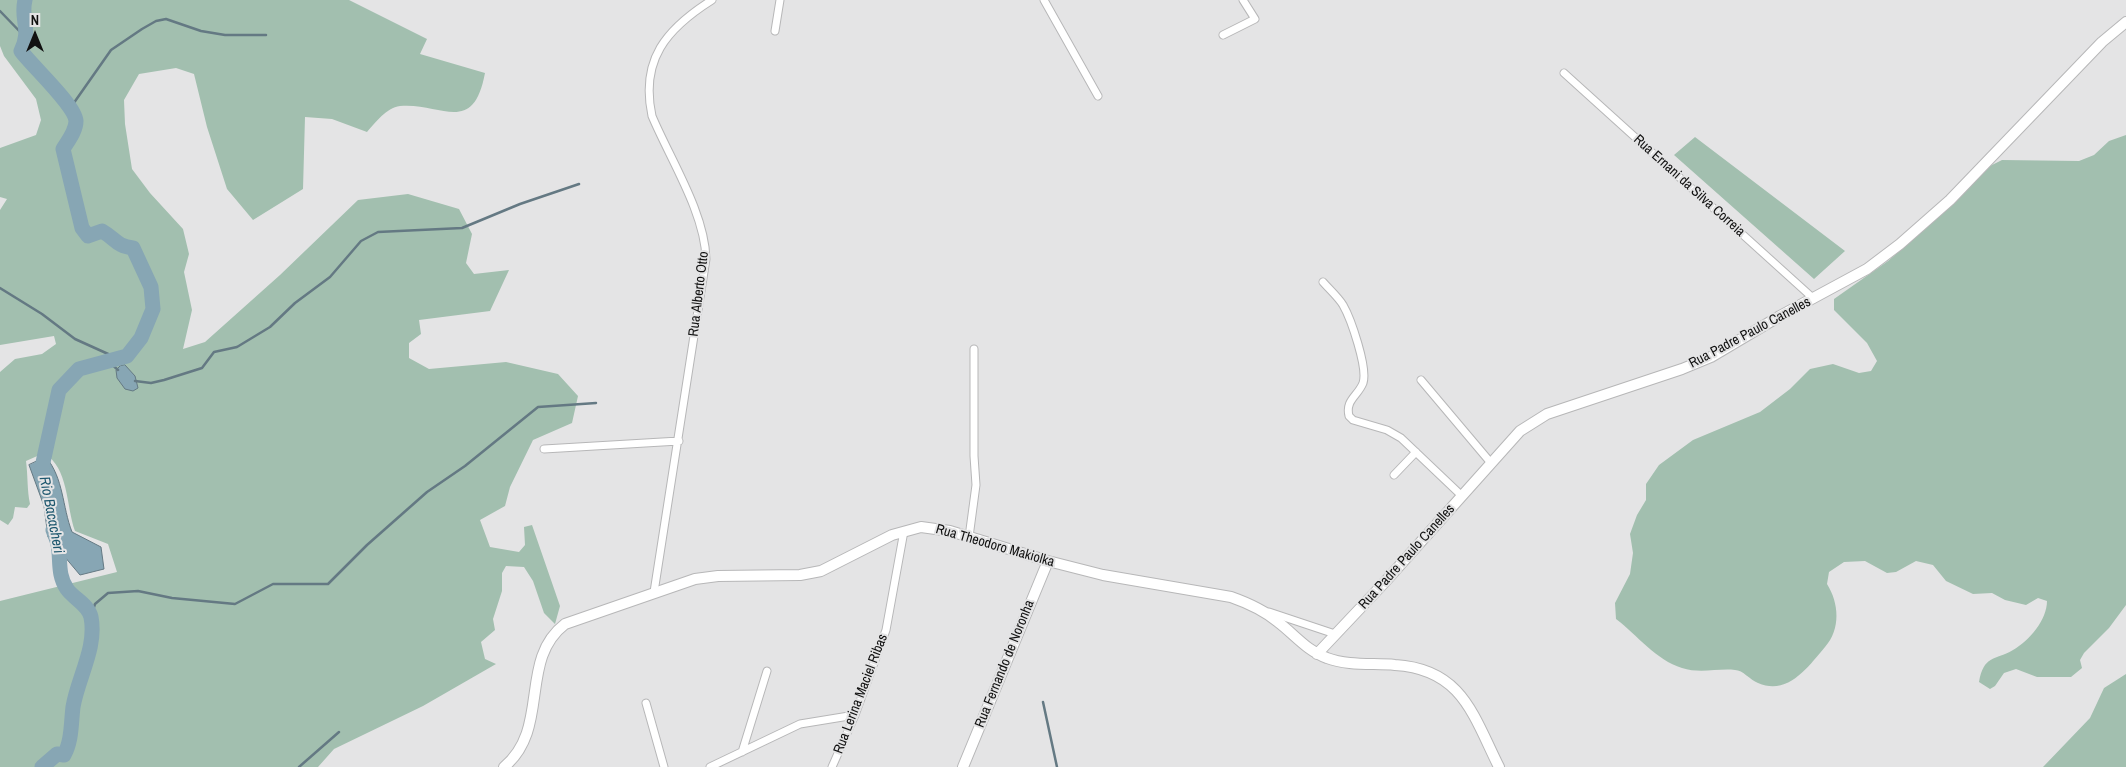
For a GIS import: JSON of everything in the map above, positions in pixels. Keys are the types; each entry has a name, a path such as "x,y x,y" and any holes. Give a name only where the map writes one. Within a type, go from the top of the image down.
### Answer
{"main road":[{"name":"Rua Padre Paulo Canelles","path":"1317,654 1384,583 1520,431 1536,420 1556,411 1697,363 1868,270 1917,230 1987,163 2102,42 2126,22"},
{"name":"Rua Theodoro Makiolka","path":"504,767 514,757 527,737 542,656 551,637 565,624 654,592 705,577 810,574 830,568 904,531 930,528 969,537 1048,561 1103,574 1222,595 1259,609 1278,621 1317,654 1338,661 1410,666 1436,674 1447,681 1466,702 1499,767"},
{"name":"Rua Fernando de Noronha","path":"963,767 1048,561"}],"street":[{"name":"Rua Alberto Otto","path":"654,592 679,441 704,274 706,246 697,217 652,116 649,80 654,59 668,34 686,18 712,0"},
{"path":"775,32 780,0"},
{"path":"1044,0 1098,96"},
{"path":"1223,35 1255,19 1243,0"},
{"name":"Rua Ernani da Silva Correia","path":"1564,73 1814,299"},
{"path":"1323,282 1340,301 1347,313 1363,365 1364,381 1348,406 1349,416 1359,422 1394,434 1416,452 1462,496"},
{"path":"969,537 976,485 974,456 974,349"},
{"path":"1421,380 1491,463"},
{"path":"544,449 679,441"},
{"path":"1394,475 1416,452"},
{"name":"Rua Lerina Maciel Ribas","path":"832,767 855,715 886,630 904,531"},
{"path":"1259,609 1335,634"},
{"path":"742,752 767,671"},
{"path":"646,703 664,767"},
{"path":"710,767 800,724 855,715"}],"green space":[{"path":"0,0 349,0 427,39 420,54 485,73 480,93 472,105 464,111 442,111 415,106 395,107 386,112 367,132 332,119 305,117 303,189 253,220 227,189 207,127 194,74 176,68 139,74 124,100 125,124 132,169 150,193 183,229 189,254 184,272 192,310 183,349 205,342 280,275 358,200 408,194 459,209 472,234 466,263 474,274 509,270 490,311 419,320 421,334 409,343 409,358 429,369 506,362 558,374 578,396 572,423 533,440 510,487 505,506 480,520 490,547 519,552 525,545 524,527 532,525 560,606 555,624 544,613 533,581 524,567 506,566 502,573 502,591 493,619 495,630 481,642 485,659 496,664 423,706 334,749 318,767 0,767 0,601 117,572 108,544 75,531 66,488 58,468 44,453 26,461 30,504 27,508 15,507 13,518 8,525 0,520 0,372 15,359 42,354 56,344 54,336 0,345 0,210 7,199 0,197 0,148 36,135 41,120 36,99 4,56 0,46"},
{"path":"2126,135 2126,605 2109,628 2084,653 2080,660 2082,668 2071,677 2037,677 2016,669 2004,673 1995,686 1990,689 1979,682 1981,673 1987,663 2013,650 2031,636 2044,615 2047,601 2038,598 2026,605 2005,600 1992,593 1973,594 1946,581 1933,565 1916,561 1896,572 1887,573 1865,561 1844,562 1829,572 1827,584 1836,608 1834,632 1825,647 1804,671 1788,683 1779,686 1758,683 1738,670 1695,671 1682,668 1655,653 1616,619 1615,603 1630,574 1633,553 1630,534 1637,515 1646,500 1646,484 1659,465 1693,440 1760,412 1790,389 1810,369 1833,364 1859,373 1871,371 1877,361 1867,343 1834,310 1834,299 1888,261 1928,226 1988,167 2002,160 2079,161 2094,155 2109,141"},
{"path":"1695,137 1845,251 1814,279 1674,155"},
{"path":"2126,674 2126,767 2043,767 2090,718 2104,688"}],"water":[{"path":"125,365 135,376 138,388 133,391 125,389 117,378 116,370 120,366"},
{"path":"46,457 52,465 60,484 72,532 101,547 104,569 80,575 48,537 44,506 29,465"}],"waterway":[{"name":"Rio Bacacheri","path":"25,0 26,37 21,51 69,105 76,121 73,132 63,149 82,228 88,236 102,231 119,244 133,248 151,287 153,309 141,338 127,356 79,369 59,390 42,467 43,478"},
{"path":"0,11 27,39"},
{"path":"71,107 111,50 156,21 166,19 201,31 225,35 266,35"},
{"path":"135,381 151,383 202,368 214,352 237,347 270,327 295,303 330,277 361,241 378,232 462,228 520,204 579,184"},
{"path":"0,288 42,314 75,339 117,358"},
{"path":"108,361 118,370"},
{"path":"91,616 95,604 108,593 138,591 172,598 235,604 273,584 328,584 367,545 427,492 465,466 538,407 596,403"},
{"name":"Rio Bacacheri","path":"42,767 57,754 64,755 67,750 75,696 89,651 92,629 89,612 70,593 62,578 58,544 53,530"},
{"path":"1043,702 1057,767"},
{"path":"299,767 339,732"}]}
